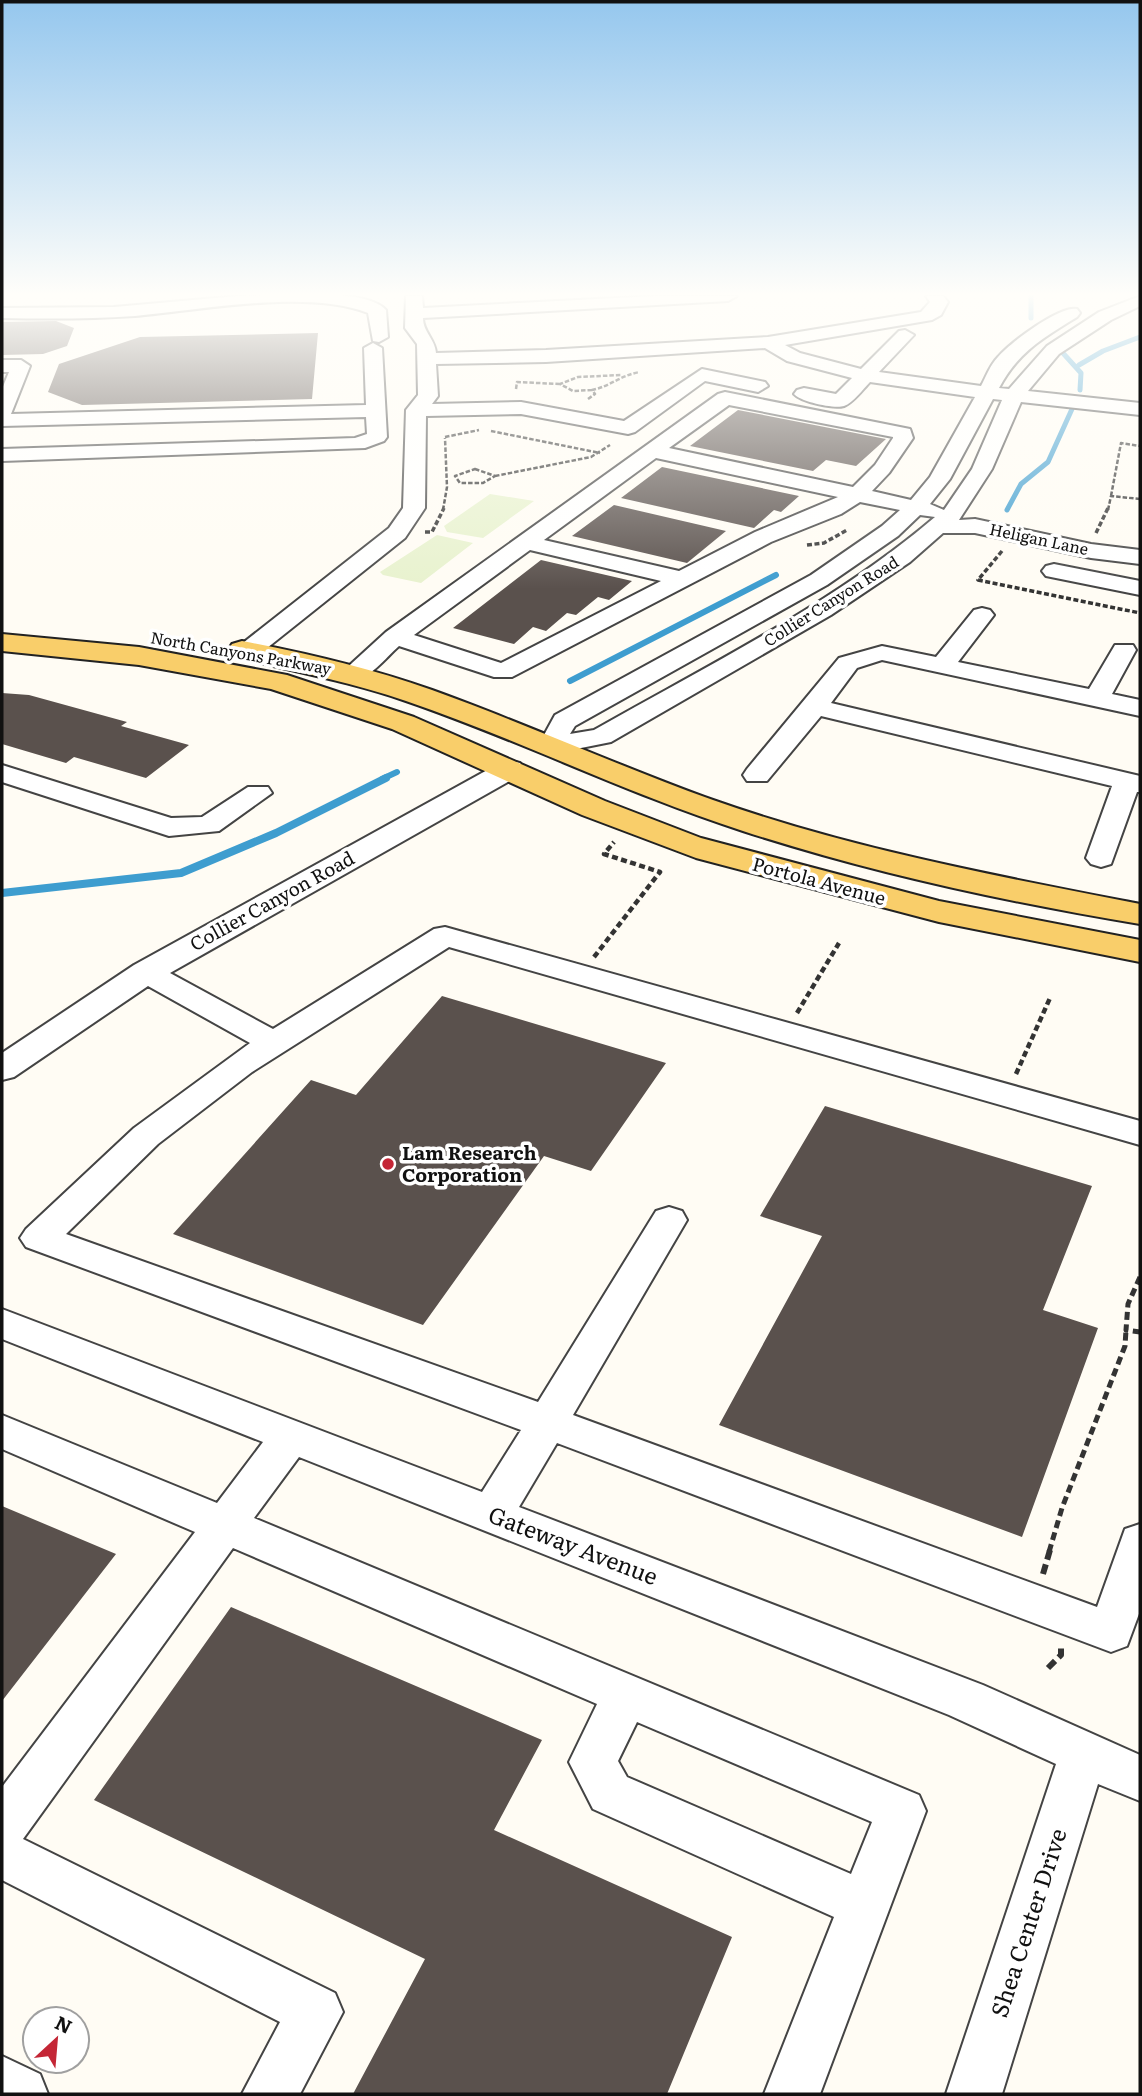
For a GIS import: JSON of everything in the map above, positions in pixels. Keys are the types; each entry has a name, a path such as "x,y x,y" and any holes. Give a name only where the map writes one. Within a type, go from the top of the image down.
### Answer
{"main road":[{"name":"North Canyons Parkway","path":"2,622 94,629 248,651 353,674 434,699 551,746"},
{"name":"North Canyons Parkway","path":"2,642 138,657 273,682 361,707 510,769"},
{"name":"Collier Canyon Road","path":"510,769 551,746"},
{"name":"Portola Avenue","path":"551,746 706,808 853,854 1140,914"},
{"name":"Portola Avenue","path":"510,769 626,821 751,863 897,902 1067,940 1140,951"}],"street":[{"path":"2,411 9,394"},
{"path":"2,420 109,434 358,444 377,437 376,394"},
{"path":"248,651 384,545 407,521 415,495 416,410 428,394"},
{"path":"416,410 510,407 628,428 676,394"},
{"path":"802,394 840,401 848,394"},
{"name":"Collier Canyon Road","path":"551,746 564,721 820,580 870,546 916,507 939,479 984,394"},
{"path":"1005,394 1140,409"},
{"name":"Collier Canyon Road","path":"551,746 602,736 853,592 902,557 944,521 982,469 1014,395"},
{"path":"353,674 395,637 729,398 900,430 903,438 882,468 858,494 833,509 763,537 503,672 395,637"},
{"path":"2,438 376,418"},
{"path":"2,455 109,434"},
{"name":"Heligan Lane","path":"652,451 916,507 944,521 984,527 1090,551 1126,554"},
{"path":"525,542 682,579"},
{"path":"1101,580 1126,554"},
{"path":"1054,571 1140,588"},
{"path":"943,666 982,615"},
{"path":"1097,699 1125,650"},
{"path":"757,775 816,707 845,662 862,654 882,653 1140,708"},
{"path":"816,707 1133,782 1101,858"},
{"name":"Collier Canyon Road","path":"2,1069 145,972 510,769"},
{"path":"2,773 169,827 209,825 258,793"},
{"path":"1140,1133 445,936 273,1042 146,1136 39,1238 548,1422 1111,1632 1140,1542"},
{"path":"145,972 273,1042"},
{"path":"492,1514 669,1220"},
{"name":"Gateway Avenue","path":"2,1322 966,1700 1140,1779"},
{"path":"2,1431 901,1811 792,2094"},
{"path":"2,1827 291,1436"},
{"path":"626,1695 593,1762 610,1793 865,1905"},
{"name":"Shea Center Drive","path":"975,2094 1084,1752"},
{"path":"2,1854 316,2012 270,2094"},
{"path":"2,2084 20,2094"}],"path":[{"path":"566,416 595,394"},
{"path":"444,428 445,439 490,425"},
{"path":"455,476 460,483 483,483 495,476 600,453 622,437 628,428"},
{"path":"482,429 600,453"},
{"path":"1093,537 1106,517 1121,443 1140,446"},
{"path":"447,477 477,469 495,476"},
{"path":"1111,496 1140,499"},
{"path":"579,975 660,872 604,854 614,842"},
{"path":"786,1032 839,943"},
{"path":"1006,1096 1050,998"},
{"path":"1048,1668 1061,1656 1056,1592 1042,1576 1062,1508 1125,1346 1128,1304 1140,1277"},
{"path":"1126,1330 1140,1332"}],"green space":[{"path":"490,494 534,501 483,538 447,532 444,526"},
{"path":"437,535 473,543 421,583 383,575 380,572"}],"building":[{"path":"53,394 312,394 312,399 82,405"},
{"path":"738,410 886,439 856,466 826,460 813,471 690,446"},
{"path":"662,467 799,496 781,512 774,510 754,528 621,498"},
{"path":"614,505 726,531 687,563 572,536"},
{"path":"541,560 632,581 609,600 598,597 576,615 567,613 546,631 533,627 514,644 453,628"},
{"path":"2,693 29,695 127,722 121,726 189,745 146,778 74,757 66,763 2,744"},
{"name":"Lam Research Corporation","path":"442,996 666,1063 591,1171 544,1156 423,1325 173,1234 311,1080 356,1095"},
{"path":"825,1106 1092,1186 1043,1310 1098,1328 1022,1537 719,1425 822,1236 760,1216"},
{"path":"2,1506 116,1554 2,1701"},
{"path":"231,1607 542,1740 494,1830 732,1937 667,2094 353,2094 425,1959 94,1800"}],"waterway":[{"path":"1007,510 1021,484 1048,462 1072,409"},
{"path":"570,681 776,575"},
{"path":"382,779 397,772"},
{"path":"2,893 181,873 276,833 386,778"}],"place":[{"name":"Lam Research Corporation","path":"388,1164"}]}
